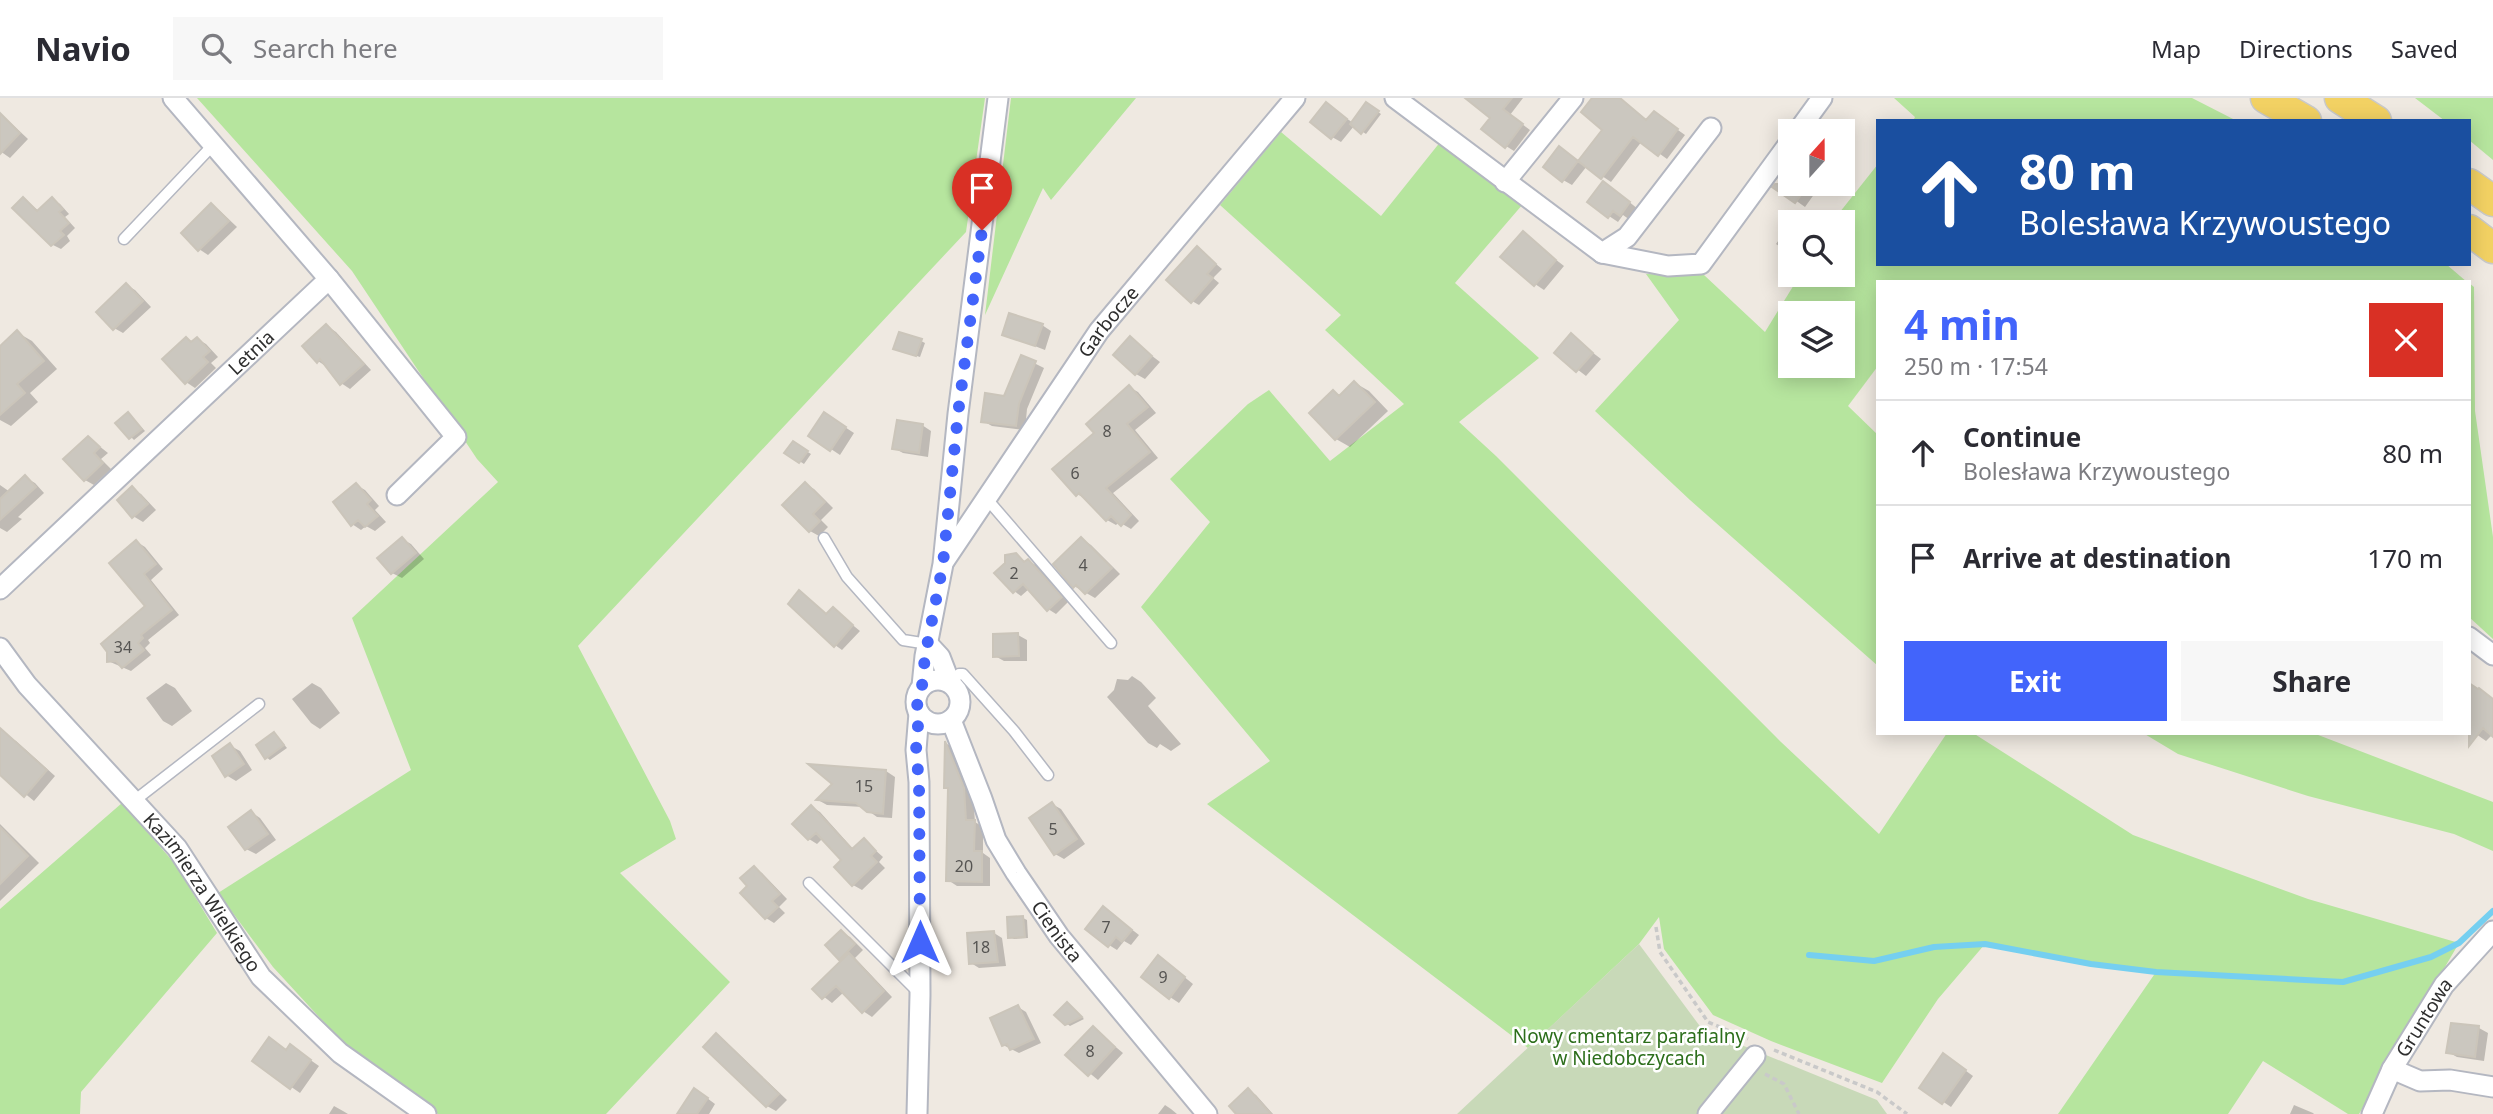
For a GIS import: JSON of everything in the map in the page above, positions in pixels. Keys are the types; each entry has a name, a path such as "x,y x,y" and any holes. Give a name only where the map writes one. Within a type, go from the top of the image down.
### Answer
{"main road":[{"path":"2266,98 2303,119"},
{"path":"2340,98 2373,119"},
{"path":"2471,185 2493,201"},
{"path":"2471,232 2493,248"}],"street":[{"path":"173,98 329,279 456,437 397,495"},
{"path":"917,1114 920,995 919,782 916,750 919,713 916,699 922,686 925,656 943,564 958,414 998,98"},
{"name":"Garbocze","path":"943,564 1099,331 1295,98"},
{"path":"1395,98 1602,253 1668,266 1701,264 1778,158"},
{"path":"1505,182 1573,98"},
{"path":"1807,119 1822,98"},
{"path":"1602,253 1627,236 1711,128"},
{"name":"Letnia","path":"0,589 329,279"},
{"path":"2471,638 2493,655"},
{"path":"919,782 928,747 945,722 956,715 960,702 940,657 928,644"},
{"name":"Kazimierza Wielkiego","path":"0,648 27,685 177,848 261,977 340,1053 426,1114"},
{"path":"922,686 936,680 950,683"},
{"path":"919,713 927,721 945,722"},
{"name":"Cienista","path":"945,722 982,799 996,840 1016,873 1059,936 1206,1114"},
{"name":"Gruntowa","path":"2372,1114 2392,1069 2444,985 2493,931"},
{"path":"1708,1114 1756,1052"},
{"path":"2392,1069 2420,1081 2450,1080 2493,1087"}],"lane":[{"path":"124,239 213,145"},
{"path":"987,499 1111,643"},
{"path":"824,538 848,577 903,640 928,644"},
{"path":"950,683 959,674 963,674 1014,731 1048,775"},
{"path":"134,802 259,704"},
{"path":"809,883 920,995"}],"path":[{"path":"1656,927 1660,952 1708,1021 1756,1052 1877,1092 1907,1114"},
{"path":"1756,1052 1784,1084 1799,1114"}],"green space":[{"path":"197,98 985,98 966,232 578,646 670,821 676,839 620,873 730,982 606,1114 438,1114 343,1043 273,967 218,893 411,770 352,618 498,482 477,459 352,271"},
{"path":"1011,98 1136,98 1051,200 1043,188 985,315"},
{"path":"1894,98 2192,98 2233,119 1914,119 1915,117"},
{"path":"2415,98 2493,98 2493,160 2471,142 2471,119 2442,119"},
{"path":"1281,132 1381,216 1441,141 1523,204 1455,283 1539,358 1459,422 1781,742 1879,834 1946,735 1976,735 2133,835 2308,899 2459,943 2359,1114 2348,1114 2263,1061 2228,1114 2058,1114 2156,972 2090,964 1985,944 1938,999 1882,1083 1771,1041 1713,1015 1664,949 1659,917 1639,944 1528,1048 1207,804 1270,761 1141,607 1210,522 1170,479 1248,404 1269,390 1330,461 1404,404 1325,330 1341,315 1220,205"},
{"path":"1876,167 1876,266 2448,266 2465,280 1876,280 1876,369 1848,406 1876,433 1876,664 1690,500 1595,411 1679,320 1646,274 1704,275 1765,332 1778,311 1778,378 1855,378 1855,301 1784,301 1793,287 1855,287 1855,210 1842,210"},
{"path":"2471,285 2474,287 2475,411 2493,537 2493,639 2471,619"},
{"path":"2146,735 2318,735 2493,802 2493,851 2454,834 2308,796 2178,754"},
{"path":"122,803 176,865 217,933 81,1092 80,1114 0,1114 0,909"},
{"name":"Nowy cmentarz parafialny w Niedobczycach","path":"1639,944 1702,1029 1877,1100 1887,1114 1457,1114"}],"building":[{"path":"1465,98 1512,98 1503,109 1523,124 1505,148 1481,129 1490,118"},
{"path":"1592,98 1620,98 1646,120 1654,111 1678,129 1658,156 1633,137 1601,179 1578,161 1602,130 1581,112"},
{"path":"1326,102 1347,119 1331,139 1310,122"},
{"path":"1366,102 1379,111 1361,134 1350,124"},
{"path":"0,113 20,133 0,154"},
{"path":"1559,146 1578,161 1562,182 1543,167"},
{"path":"1603,181 1630,202 1620,216 1613,211 1608,218 1587,202"},
{"path":"1785,196 1800,196 1795,203"},
{"path":"23,197 37,211 52,197 63,209 59,212 69,223 60,231 64,235 51,246 12,208"},
{"path":"211,203 229,221 198,251 181,233"},
{"path":"1523,231 1556,260 1534,286 1500,257"},
{"path":"1197,246 1216,264 1207,274 1213,278 1191,303 1166,280"},
{"path":"126,283 143,301 113,330 96,312"},
{"path":"1009,313 1043,324 1035,346 1002,335"},
{"path":"326,324 364,364 340,385 320,359 317,363 302,346"},
{"path":"17,330 44,361 17,384 25,393 0,415 0,346"},
{"path":"899,332 922,339 916,356 893,349"},
{"path":"1571,333 1593,353 1576,372 1554,353"},
{"path":"1130,336 1152,356 1135,375 1113,355"},
{"path":"186,337 191,342 197,337 210,351 203,357 208,362 185,384 162,359"},
{"path":"1021,355 1036,361 1019,404 1016,426 981,422 985,393 1004,396"},
{"path":"1354,381 1375,402 1335,440 1309,413 1333,390 1339,396"},
{"path":"1129,385 1148,407 1127,424 1150,452 1106,488 1131,515 1121,526 1111,516 1106,521 1079,493 1076,496 1052,469 1094,433 1086,424"},
{"path":"128,412 142,429 129,439 115,423"},
{"path":"824,412 846,427 830,451 808,436"},
{"path":"897,420 923,424 919,453 892,449"},
{"path":"88,436 100,447 94,453 103,463 84,481 63,459"},
{"path":"793,441 808,451 799,463 784,453"},
{"path":"25,475 36,487 0,520 0,499"},
{"path":"805,482 825,502 813,514 820,521 809,532 782,505"},
{"path":"356,483 371,500 367,504 378,516 365,527 358,520 351,526 333,502"},
{"path":"132,486 148,504 132,518 117,500"},
{"path":"402,537 416,553 391,574 377,558"},
{"path":"1081,537 1112,568 1085,594 1076,585 1073,588 1053,564"},
{"path":"136,540 156,564 144,574 172,610 141,635 143,638 138,643 144,650 122,668 116,661 107,662 107,652 101,644 145,606 109,563"},
{"path":"1016,553 1024,562 1028,559 1062,597 1047,611 1023,584 1013,593 994,573 1005,563 1005,555"},
{"path":"799,590 826,614 833,607 853,625 834,647 788,604"},
{"path":"1018,633 1019,656 993,657 993,634"},
{"path":"2471,684 2493,699 2493,737 2483,728 2469,746"},
{"path":"0,728 47,770 24,797 0,775"},
{"path":"274,732 284,745 265,759 256,745"},
{"path":"945,741 964,788 966,820 975,820 974,851 982,851 982,882 946,881 948,788 944,788"},
{"path":"230,743 244,764 225,777 212,756"},
{"path":"808,764 886,770 883,814 867,812 856,803 816,800 832,784"},
{"path":"1052,802 1077,839 1054,855 1029,818"},
{"path":"811,805 852,849 864,838 876,851 871,856 877,862 852,886 834,867 841,860 816,833 808,840 792,824"},
{"path":"251,810 268,834 245,850 228,827"},
{"path":"0,827 28,856 0,884"},
{"path":"754,866 780,894 772,901 778,907 765,919 740,893 747,886 740,878"},
{"path":"1103,906 1132,930 1122,942 1116,937 1108,947 1085,929"},
{"path":"1023,916 1025,937 1008,938 1007,917"},
{"path":"841,930 855,944 839,960 825,945"},
{"path":"994,931 998,962 969,964 967,933"},
{"path":"849,953 884,991 862,1013 836,986 822,999 812,989"},
{"path":"1158,955 1185,977 1169,999 1141,977"},
{"path":"1067,1002 1082,1017 1065,1025 1054,1015"},
{"path":"1018,1005 1034,1039 1010,1050 1007,1044 1002,1046 990,1018"},
{"path":"2451,1023 2479,1026 2475,1057 2446,1053"},
{"path":"1093,1026 1115,1047 1088,1076 1065,1055"},
{"path":"716,1033 779,1094 766,1107 703,1047"},
{"path":"269,1037 286,1050 290,1044 311,1060 290,1089 252,1061"},
{"path":"1943,1053 1966,1070 1942,1104 1919,1088"},
{"path":"694,1088 708,1098 697,1114 677,1114"},
{"path":"1248,1088 1271,1114 1236,1114 1229,1106"}],"waterway":[{"path":"1809,955 1874,961 1934,947 1985,944 2091,964 2156,972 2343,982 2431,957 2459,943 2493,911"}],"route":[{"path":"920,942 919,782 916,750 919,713 916,699 922,686 925,656 943,564 958,414 982,230"}]}
